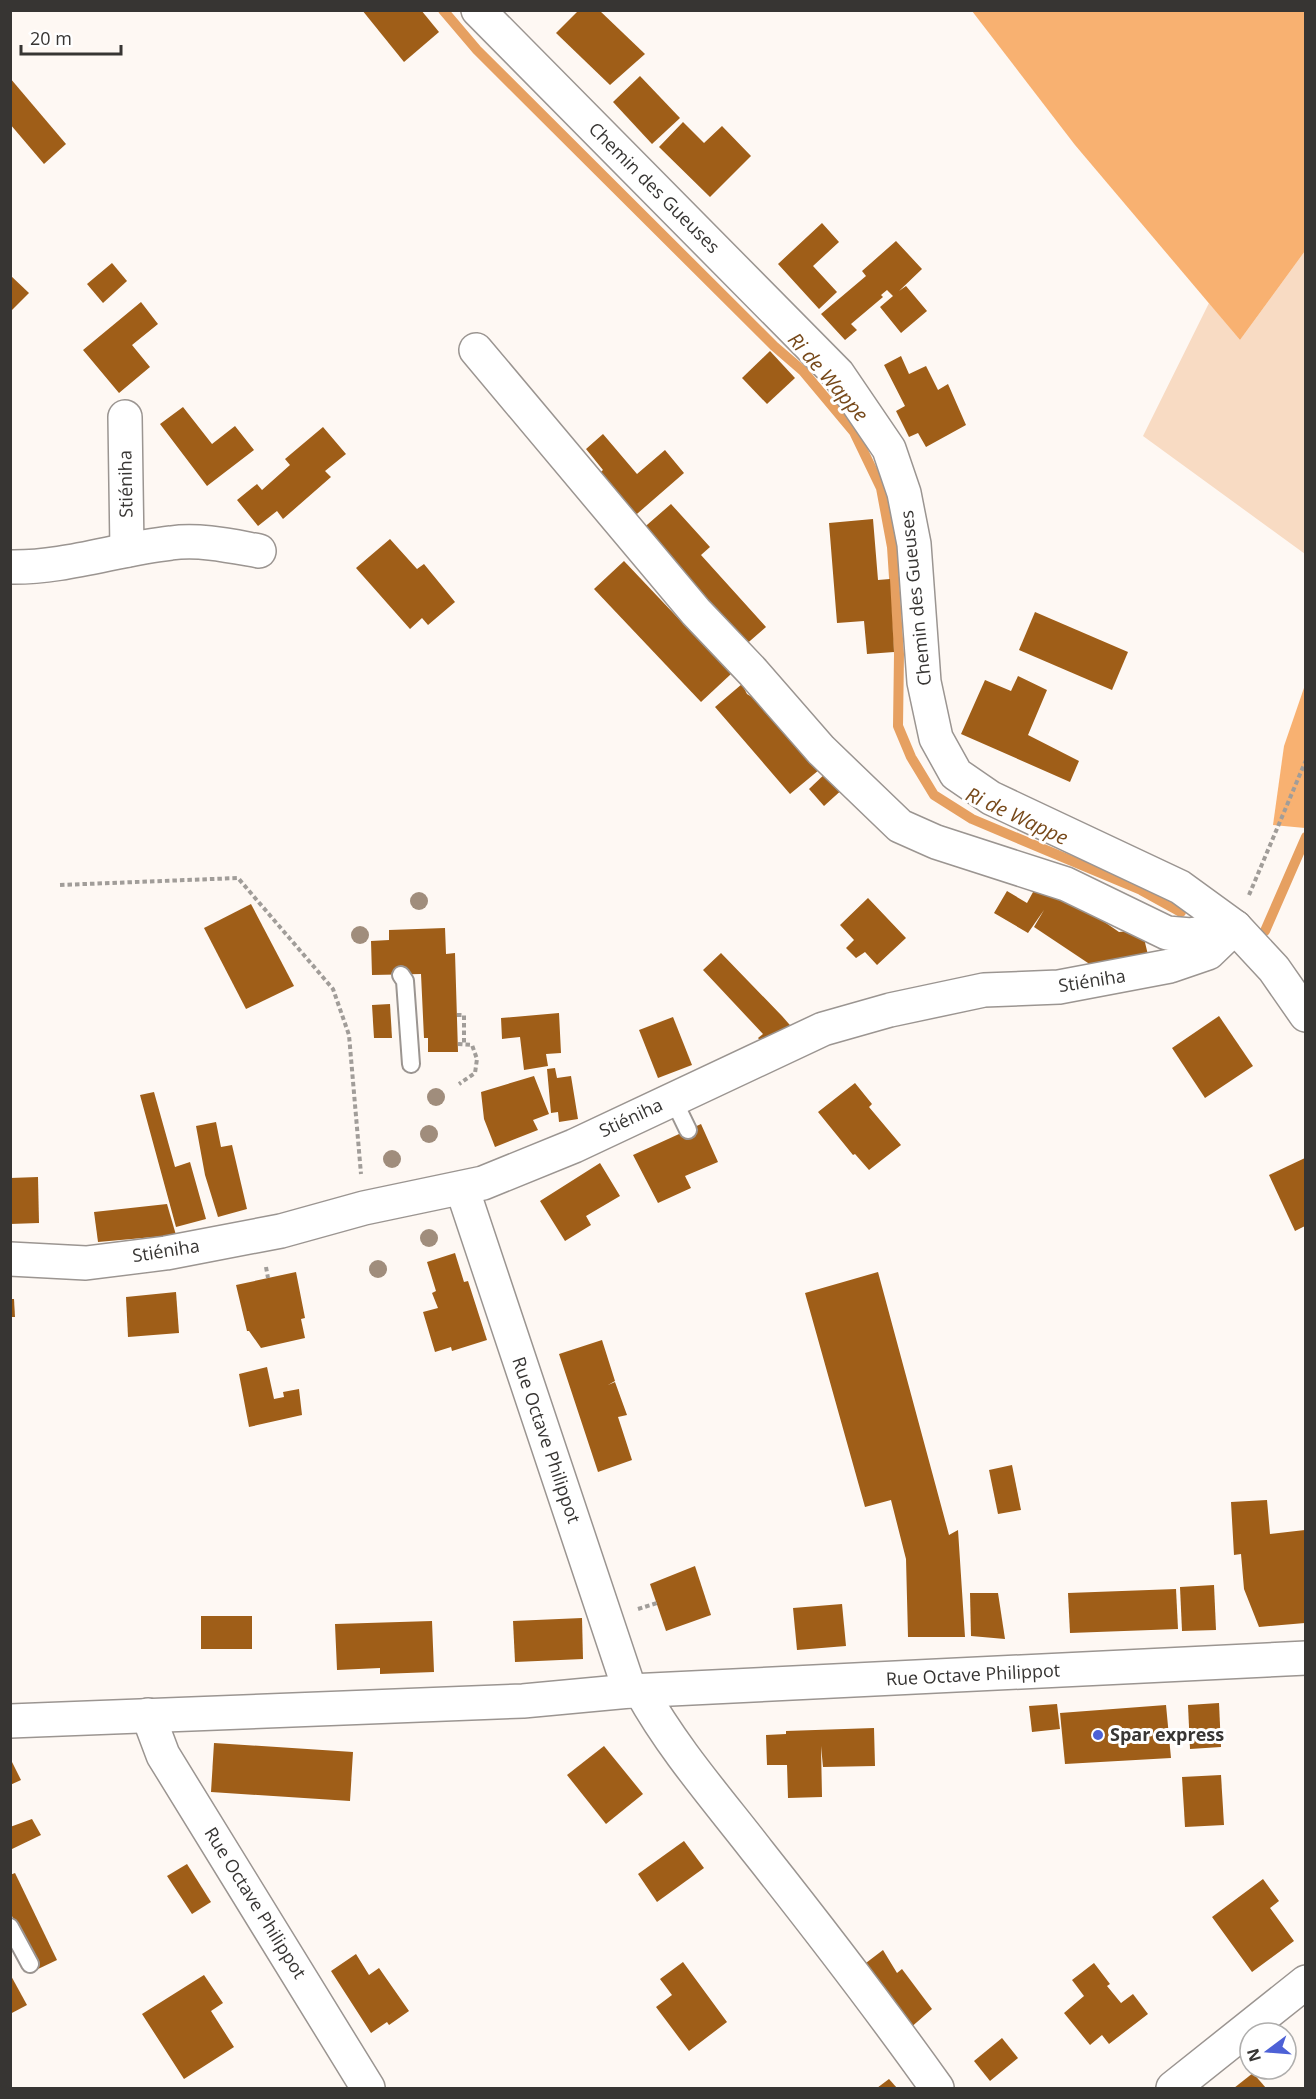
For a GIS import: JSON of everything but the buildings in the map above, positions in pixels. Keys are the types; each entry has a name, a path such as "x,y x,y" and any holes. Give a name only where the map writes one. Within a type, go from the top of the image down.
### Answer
{"street":[{"name":"Chemin des Gueuses","path":"478,10 838,374 889,449 904,493 914,544 924,682 936,738 956,774 991,798 1180,887 1235,927 1274,969 1305,1015"},
{"path":"476,350 696,612 753,672 821,750 900,826 957,850 1066,884 1167,933 1191,935 1235,927"},
{"name":"Stiéniha","path":"125,417 127,550"},
{"path":"10,567 38,568 174,542 221,544 259,551"},
{"name":"Stiéniha","path":"10,1259 86,1263 166,1253 281,1231 364,1208 483,1183 574,1146 823,1029 890,1010 984,990 1059,987 1170,966 1208,953 1235,927"},
{"name":"Rue Octave Philippot","path":"462,1188 636,1691 686,1759 869,1994 938,2088"},
{"name":"Rue Octave Philippot","path":"10,1721 523,1701 636,1691 1305,1658"},
{"name":"Rue Octave Philippot","path":"148,1714 163,1755 368,2088"},
{"path":"1173,2088 1305,1982"}],"lane":[{"path":"405,977 411,1064"},
{"path":"673,1098 688,1130"},
{"path":"10,1927 30,1964"}],"path":[{"path":"1235,927 1305,760"},
{"path":"60,885 238,878 333,989 349,1035 364,1208"},
{"path":"457,1015 464,1015 464,1045"},
{"path":"458,1044 472,1045 475,1049 477,1067 472,1077 459,1084"}],"shaded area":[{"path":"972,11 1305,11 1305,251 1240,340 1075,145"},
{"path":"1305,251 1305,554 1143,436 1209,303 1240,340"},
{"path":"1305,685 1305,828 1273,825 1284,746"}],"waterway":[{"name":"Ri de Wappe","path":"443,10 477,50 774,346 803,371 854,432 881,488 892,547 899,654 898,726 911,757 934,795 972,819 1141,890 1181,912"},
{"name":"Ri de Wappe","path":"1265,931 1306,837"}],"place":[{"name":"Spar express","path":"1098,1735"}]}
